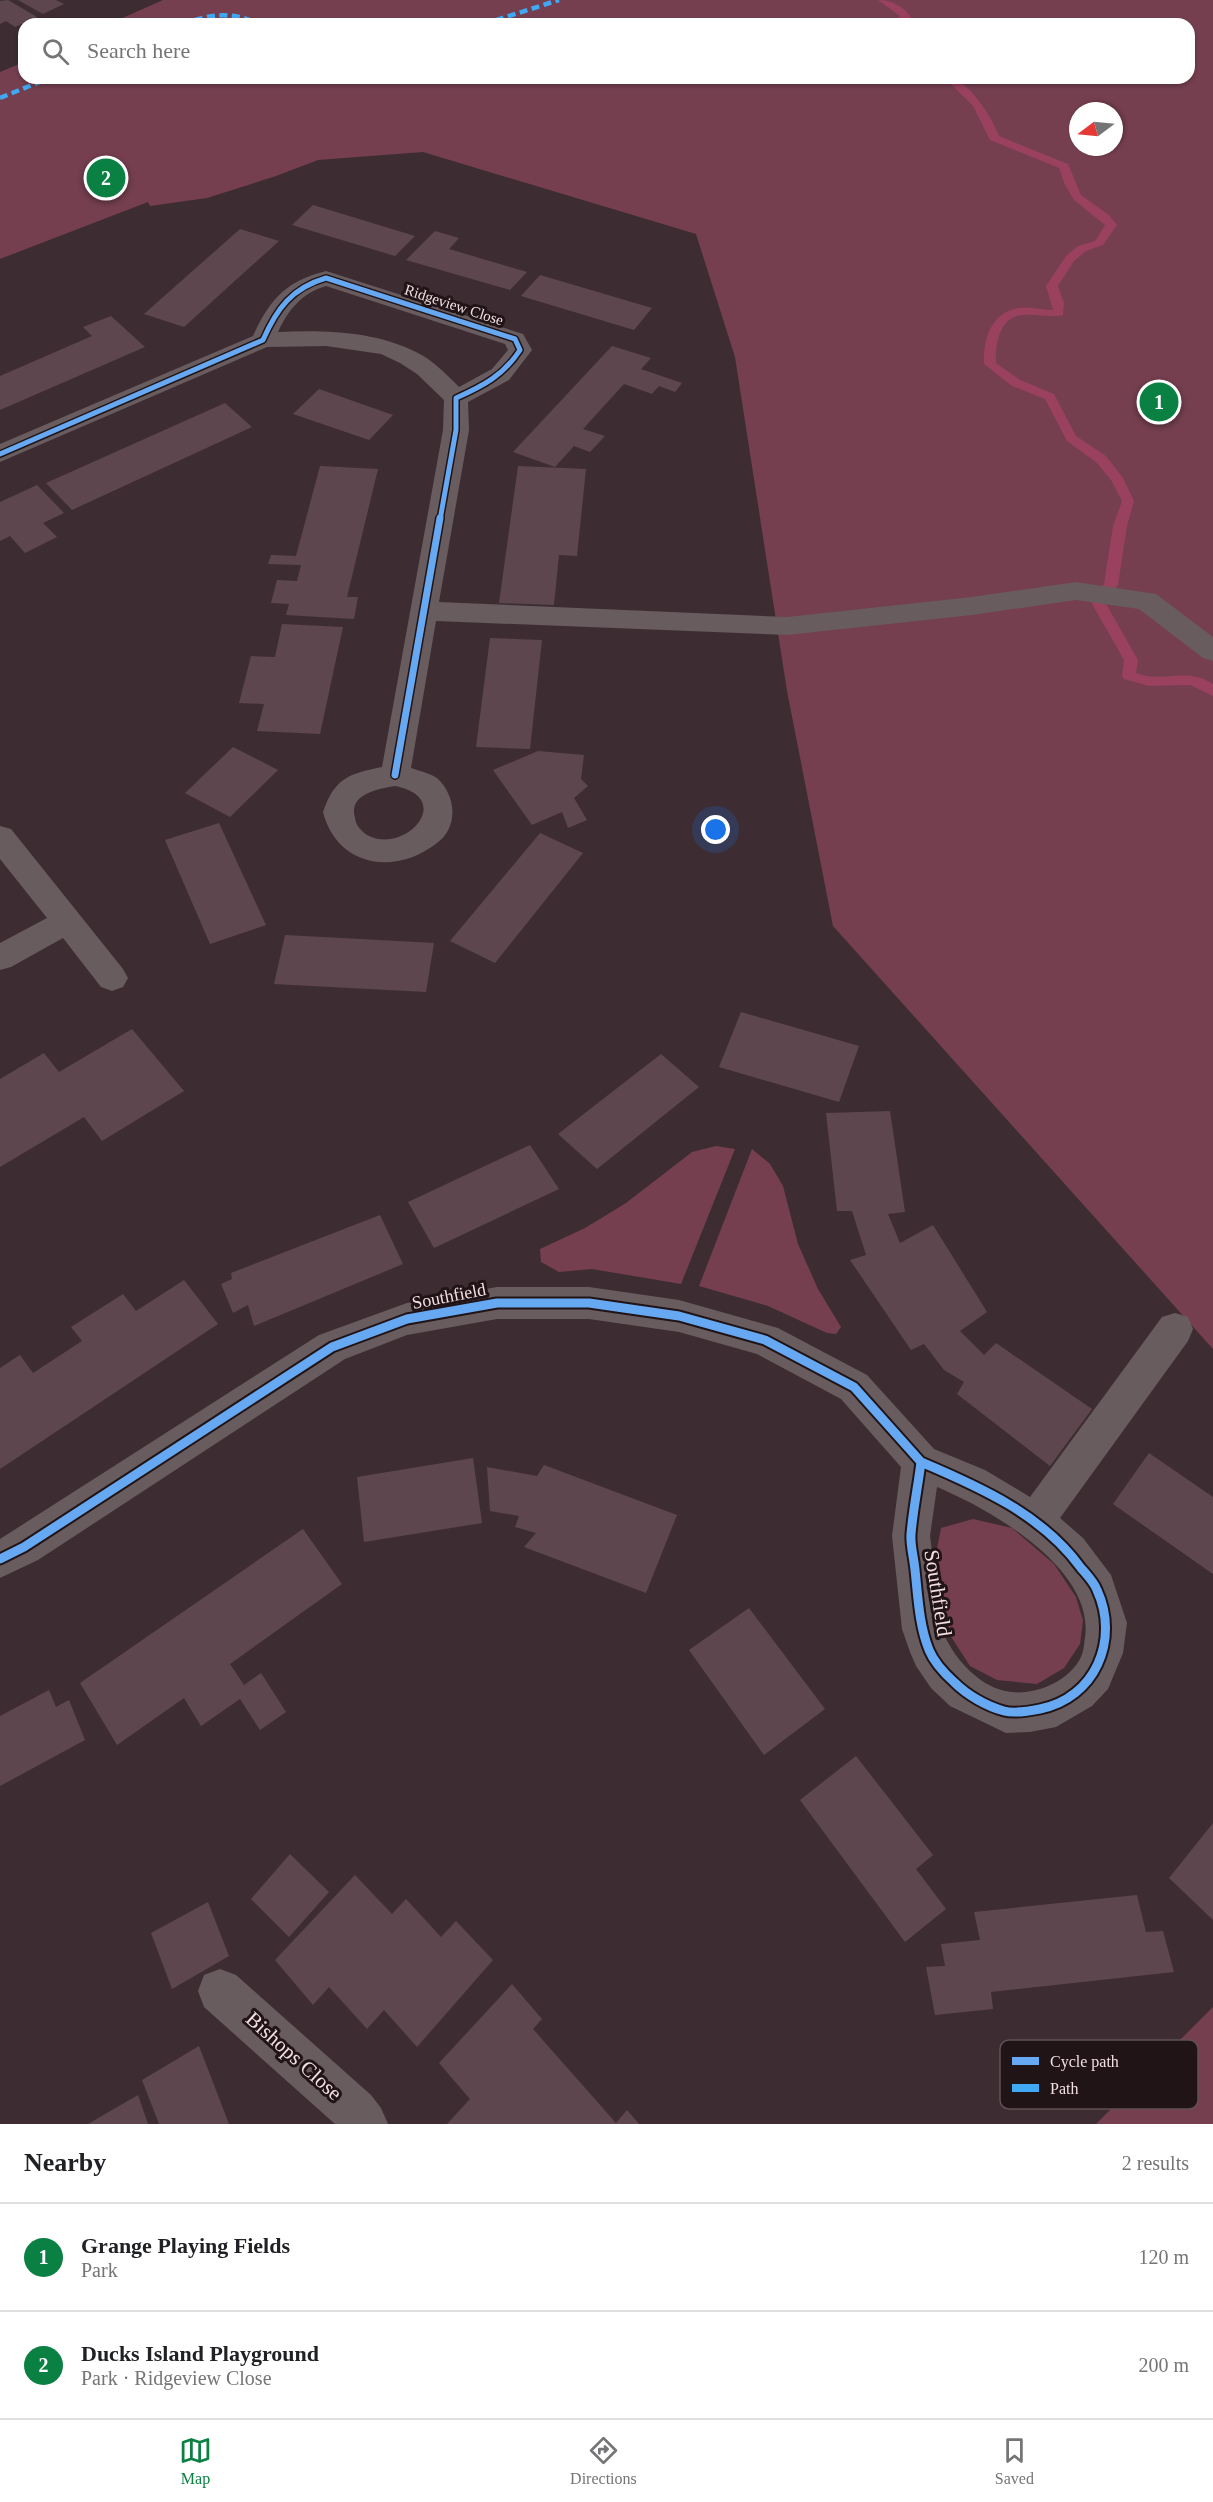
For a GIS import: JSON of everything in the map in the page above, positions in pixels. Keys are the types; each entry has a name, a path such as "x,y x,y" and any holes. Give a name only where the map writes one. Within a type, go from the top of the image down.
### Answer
{"street":[{"name":"Ridgeview Close","path":"263,340 275,311 295,292 310,282 326,278 515,339 520,350 512,363 495,381 456,398"},
{"path":"0,454 263,340 307,337 347,340 391,350 424,368 456,398 456,430 395,775"},
{"path":"423,610 787,626 972,606 1076,591 1146,601 1213,651"},
{"path":"0,837 112,978"},
{"path":"0,958 67,921"},
{"name":"Southfield","path":"0,1559 24,1547 332,1347 407,1319 497,1303 589,1303 679,1317 765,1340 854,1387 921,1462 971,1483 1035,1521 1069,1551 1097,1589 1107,1623 1103,1653 1094,1675 1078,1692 1056,1706 1030,1711 1006,1712 964,1692 945,1674 927,1644 922,1629 911,1536 921,1462"},
{"path":"1035,1521 1174,1329"},
{"name":"Bishops Close","path":"220,1991 355,2111 364,2124"}],"shaded area":[{"path":"163,0 1213,0 1213,1349 833,926 787,691 735,357 696,234 423,152 318,160 207,198 150,206 148,202 0,259 0,72 18,64 18,84 1195,84 1195,18 122,18"},
{"path":"716,1146 735,1149 681,1284 592,1269 559,1272 541,1262 540,1249 585,1228 626,1203 692,1152"},
{"path":"752,1149 770,1164 783,1186 798,1244 818,1289 841,1327 836,1334 827,1333 768,1306 699,1286"},
{"path":"973,1519 1012,1528 1054,1564 1076,1597 1083,1621 1080,1644 1064,1668 1037,1684 997,1680 970,1666 948,1632 937,1549 941,1528"},
{"path":"1213,2007 1213,2124 1096,2124 1111,2109 1198,2109 1198,2040 1180,2040"}],"building":[{"path":"8,0 37,17 18,18 18,26 15,27 6,21 0,24 0,1"},
{"path":"18,0 56,0 64,4 43,14"},
{"path":"313,205 415,236 395,256 292,225"},
{"path":"240,229 279,241 184,327 144,314"},
{"path":"435,231 459,238 449,249 527,272 510,290 406,260"},
{"path":"540,275 652,308 634,330 521,296"},
{"path":"111,316 145,347 0,410 0,376 92,336 83,327"},
{"path":"612,346 651,358 641,369 682,383 675,392 659,386 652,394 624,384 583,429 605,436 590,452 574,446 555,467 513,452"},
{"path":"319,389 393,415 369,440 293,414"},
{"path":"225,403 252,427 72,510 46,483"},
{"path":"320,466 378,469 347,597 358,597 354,619 286,615 289,604 271,603 277,580 297,581 301,565 268,564 271,555 296,556"},
{"path":"518,466 586,469 577,556 559,555 554,605 499,603"},
{"path":"37,485 64,513 43,523 57,537 25,553 10,536 0,541 0,502"},
{"path":"282,624 343,627 320,734 257,731 264,704 239,703 251,656 275,657"},
{"path":"490,638 542,640 530,749 476,747"},
{"path":"233,747 278,770 230,817 185,793"},
{"path":"538,751 584,755 581,779 588,786 574,798 587,820 568,828 562,812 532,825 493,770"},
{"path":"219,823 266,925 210,944 165,840"},
{"path":"540,833 583,853 495,963 450,941"},
{"path":"285,935 434,943 426,992 274,984"},
{"path":"741,1012 859,1046 839,1102 719,1067"},
{"path":"132,1029 184,1091 102,1141 84,1117 0,1167 0,1079 44,1053 59,1072"},
{"path":"661,1054 699,1087 597,1169 558,1134"},
{"path":"890,1111 905,1212 888,1214 900,1243 933,1225 987,1312 960,1331 984,1355 996,1343 1092,1409 1050,1466 957,1394 964,1382 944,1370 924,1344 911,1350 850,1260 866,1255 852,1211 837,1211 826,1113"},
{"path":"530,1145 559,1189 434,1248 408,1202"},
{"path":"380,1215 403,1264 254,1326 248,1305 233,1313 221,1284 232,1279 231,1273"},
{"path":"184,1280 218,1324 0,1469 0,1368 20,1355 33,1373 82,1341 71,1327 123,1294 136,1311"},
{"path":"1149,1453 1213,1497 1213,1574 1113,1504"},
{"path":"473,1458 482,1523 364,1542 357,1477"},
{"path":"544,1465 677,1515 646,1593 524,1547 536,1533 515,1527 519,1516 490,1511 487,1467 537,1476"},
{"path":"303,1529 342,1584 230,1664 244,1685 261,1673 286,1712 260,1730 240,1699 201,1726 184,1698 117,1745 80,1683"},
{"path":"749,1608 825,1709 764,1755 689,1650"},
{"path":"49,1690 56,1707 69,1700 85,1740 0,1786 0,1716"},
{"path":"856,1756 933,1855 916,1869 946,1909 905,1942 800,1800"},
{"path":"1213,1823 1213,1920 1169,1878"},
{"path":"290,1854 329,1892 289,1937 251,1899"},
{"path":"355,1875 392,1914 406,1899 441,1937 456,1921 493,1960 417,2047 384,2010 367,2029 329,1987 313,2005 275,1960"},
{"path":"1137,1895 1146,1932 1163,1931 1174,1972 991,1992 993,2009 935,2015 926,1967 945,1966 941,1944 980,1940 974,1912"},
{"path":"208,1902 229,1956 172,1989 151,1933"},
{"path":"512,1984 542,2019 533,2029 616,2123 627,2110 639,2124 447,2124 470,2099 439,2063"},
{"path":"199,2046 229,2124 159,2124 142,2080"},
{"path":"138,2095 148,2124 88,2124"}],"waterway":[{"path":"883,0 901,12 905,18"},
{"path":"957,84 977,104 994,138 1064,166 1075,194 1085,204 1105,217 1111,225 1099,243 1082,248 1070,258 1052,286 1059,312 1020,311 1003,319 993,334 990,364 1016,383 1050,397 1071,438 1101,459 1117,478 1128,501 1120,526 1111,585 1098,602 1131,660 1129,676 1149,681 1191,680 1213,691"}],"marked path":[{"path":"503,18 559,0"},
{"path":"199,18 221,14 246,18"},
{"path":"0,98 34,84"}],"cycle path":[{"path":"0,454 263,340 279,308 293,293 326,278 515,339 520,350 507,368 485,385 456,398 456,430 395,775"},
{"path":"0,1559 24,1547 332,1347 407,1319 497,1303 589,1303 679,1316 765,1340 854,1387 921,1462 971,1483 1035,1521 1069,1551 1097,1589 1107,1623 1103,1653 1094,1675 1078,1692 1056,1706 1030,1711 1006,1712 984,1703 964,1692 945,1674 930,1652 922,1629 911,1536 921,1462"}],"place":[{"name":"Ducks Island Playground","path":"106,178"},
{"name":"Grange Playing Fields","path":"1159,402"}]}
